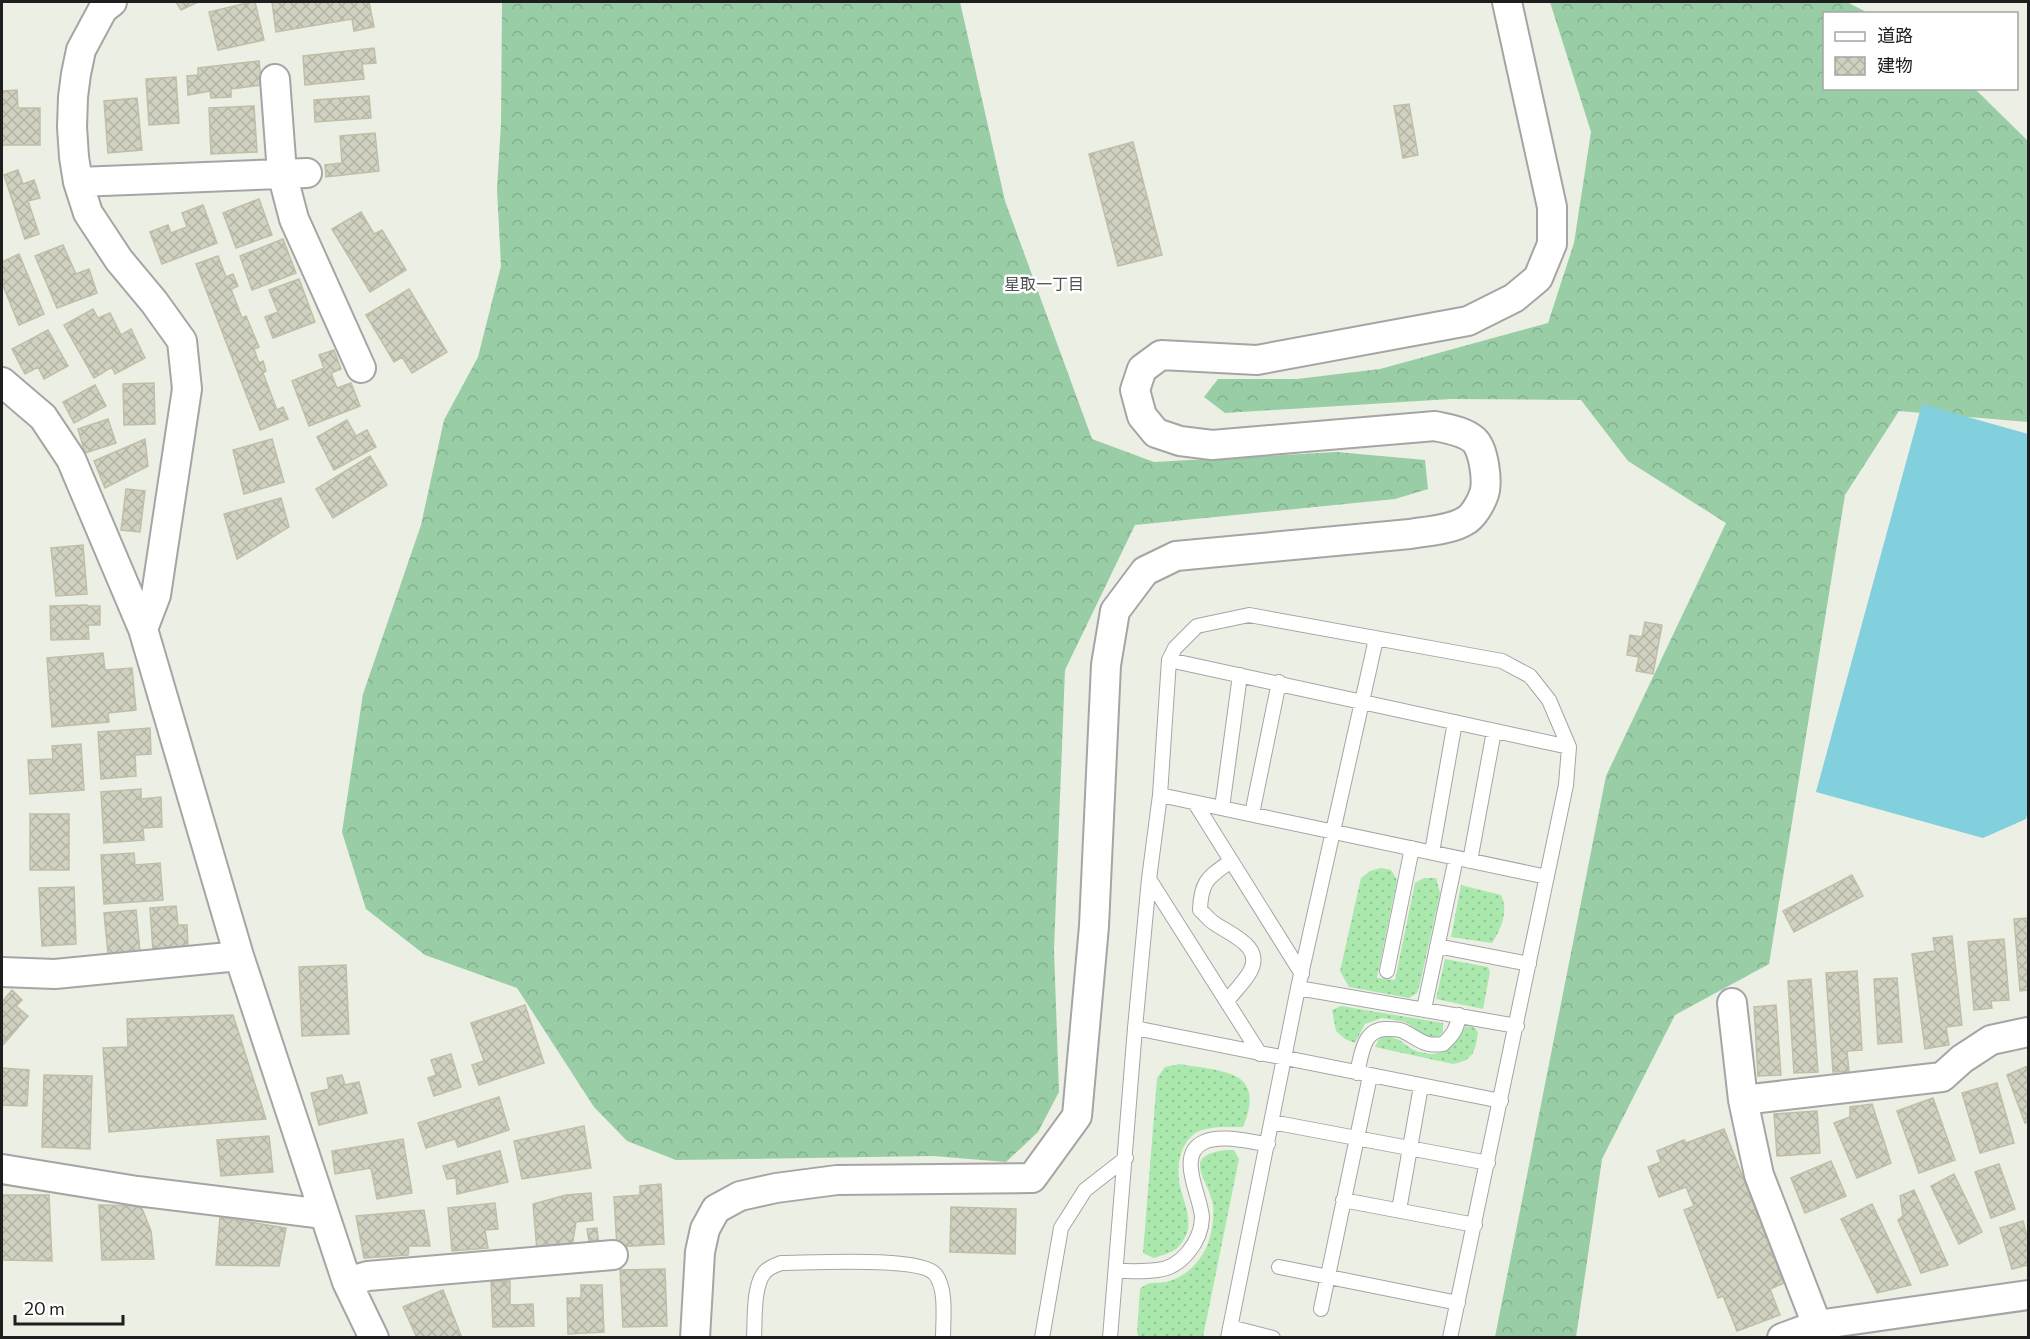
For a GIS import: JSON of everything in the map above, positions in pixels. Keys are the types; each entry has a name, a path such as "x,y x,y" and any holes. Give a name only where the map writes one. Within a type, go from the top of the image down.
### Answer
{"street":[{"path":"112,2 103,9 81,50 76,74 72,127 78,182 88,213 119,260 154,302 182,341 187,389 156,595 143,629"},
{"path":"695,1338 700,1252 705,1229 716,1209 740,1196 776,1188 837,1180 1032,1178 1077,1116 1094,926 1106,665 1115,611 1145,572 1176,556 1442,529 1467,520 1478,507 1485,493 1482,453 1475,441 1457,431 1435,426 1212,445 1180,441 1156,433 1142,416 1135,390 1142,369 1161,355 1257,360 1468,321 1514,298 1538,278 1552,244 1552,207 1507,2"},
{"path":"275,79 295,173 294,219 361,368"},
{"path":"78,182 295,173"},
{"path":"2,382 43,417 71,459 143,629 239,956 347,1282 374,1338"},
{"path":"2,972 55,974 239,956"},
{"path":"1732,1004 1743,1100 1759,1175 1822,1331"},
{"path":"1743,1100 1942,1077 1962,1059 1992,1040 2028,1032"},
{"path":"2,1169 137,1191 324,1214"},
{"path":"347,1282 368,1276 613,1256"},
{"path":"1782,1338 2028,1295"}],"lane":[{"path":"1110,1338 1149,879 1161,795 1169,660 1175,648 1197,626 1250,615 1502,661 1530,676 1549,700 1569,747 1566,785 1450,1338"},
{"path":"1273,1338 1229,1332 1298,988 1376,639"},
{"path":"1169,660 1280,682 1569,747"},
{"path":"1221,808 1240,675"},
{"path":"1252,814 1280,682"},
{"path":"1432,852 1455,722"},
{"path":"1470,861 1494,731"},
{"path":"1161,795 1547,877"},
{"path":"1195,803 1302,974"},
{"path":"1387,971 1412,848"},
{"path":"1424,1009 1456,858"},
{"path":"1227,1001 1250,973 1254,959 1249,946 1234,934 1213,923 1200,910 1201,896 1207,879 1231,861"},
{"path":"1149,879 1260,1054"},
{"path":"1437,946 1529,964"},
{"path":"1298,988 1517,1026"},
{"path":"1321,1309 1356,1137 1364,1075 1364,1044 1368,1035 1381,1028 1400,1029 1424,1044 1443,1044 1454,1034 1459,1015"},
{"path":"1135,1029 1501,1101"},
{"path":"1399,1210 1421,1086"},
{"path":"1272,1122 1488,1163"},
{"path":"1116,1271 1158,1270 1173,1265 1187,1255 1198,1234 1202,1218 1190,1169 1193,1151 1203,1143 1216,1140 1268,1144"},
{"path":"1042,1338 1061,1228 1085,1190 1126,1158"},
{"path":"1343,1200 1475,1225"},
{"path":"754,1338 758,1289 763,1274 770,1267 782,1263 903,1263 923,1266 936,1275 943,1295 943,1338"},
{"path":"1279,1267 1458,1303"}],"green space":[{"path":"502,2 960,2 1005,201 1092,439 1154,462 1337,452 1425,460 1428,489 1395,499 1135,525 1065,670 1054,950 1059,1092 1038,1132 1006,1162 933,1156 676,1160 627,1141 594,1107 517,988 425,955 366,909 342,832 363,694 421,525 444,420 478,357 501,266 497,189 501,124"},
{"path":"1550,2 1847,2 1866,12 1823,12 1823,90 1976,90 2028,141 2028,422 1899,411 1845,495 1769,964 1675,1015 1602,1159 1576,1337 1495,1337 1606,776 1726,523 1628,461 1581,400 1451,399 1225,413 1204,397 1218,379 1297,379 1380,369 1548,323 1574,243 1591,132"},
{"path":"1381,868 1391,870 1397,880 1377,978 1395,980 1415,883 1424,878 1436,878 1440,893 1420,984 1417,993 1409,998 1349,987 1340,971 1361,878 1370,871"},
{"path":"1461,885 1501,895 1504,907 1503,920 1492,943 1451,937"},
{"path":"1445,959 1488,967 1490,972 1483,1009 1436,999"},
{"path":"1341,1006 1443,1023 1443,1032 1438,1037 1428,1038 1406,1022 1382,1018 1365,1024 1355,1043 1345,1039 1336,1031 1332,1010"},
{"path":"1473,1026 1478,1032 1472,1054 1465,1060 1453,1064 1375,1047 1381,1036 1388,1036 1415,1050 1435,1054 1453,1045 1465,1027"},
{"path":"1180,1064 1225,1072 1237,1077 1245,1084 1249,1094 1249,1108 1243,1127 1202,1130 1188,1140 1179,1164 1179,1182 1188,1218 1187,1232 1177,1248 1154,1258 1143,1253 1157,1078 1165,1067"},
{"path":"1234,1150 1239,1159 1203,1337 1139,1337 1137,1333 1140,1289 1150,1283 1166,1282 1182,1275 1196,1264 1205,1250 1212,1230 1213,1205 1200,1163 1204,1157 1212,1153"}],"shaded area":[{"path":"1922,404 2028,434 2028,810 2026,819 1983,838 1816,792"}],"building":[{"path":"176,2 198,2 181,10"},
{"path":"255,2 264,40 218,50 209,12"},
{"path":"272,2 369,2 374,27 354,31 352,19 276,32"},
{"path":"374,48 376,63 362,64 364,79 305,85 303,56"},
{"path":"259,61 262,85 231,89 231,97 211,98 210,91 188,95 187,76 198,75 198,68"},
{"path":"176,77 179,123 149,125 146,79"},
{"path":"17,90 18,108 40,108 40,145 2,145 2,91"},
{"path":"369,96 371,118 315,122 314,100"},
{"path":"137,98 142,150 108,153 104,101"},
{"path":"1409,104 1418,155 1403,158 1394,106"},
{"path":"254,106 257,152 211,154 209,108"},
{"path":"375,133 379,171 326,177 325,165 342,163 340,136"},
{"path":"1133,142 1162,255 1118,266 1089,154"},
{"path":"18,170 23,184 34,180 40,198 28,201 39,234 25,239 4,175"},
{"path":"259,199 272,235 236,248 223,213"},
{"path":"203,205 217,243 162,264 150,232 168,225 171,233 187,227 182,213"},
{"path":"361,212 374,234 382,230 406,270 370,292 332,229"},
{"path":"283,239 296,273 252,290 240,256"},
{"path":"63,245 76,274 89,269 97,293 57,308 35,256"},
{"path":"19,254 44,314 19,325 2,283 2,262"},
{"path":"218,256 226,277 233,274 238,286 231,289 242,318 246,316 259,347 254,349 259,363 263,361 266,371 263,373 277,410 283,407 288,419 260,430 196,264"},
{"path":"299,279 315,322 273,338 265,317 278,312 269,290"},
{"path":"409,289 447,352 412,373 402,357 394,362 366,315"},
{"path":"93,309 98,318 110,313 121,335 131,329 145,358 115,374 112,367 94,378 64,325"},
{"path":"48,330 68,366 44,379 38,367 25,374 12,349"},
{"path":"334,350 341,369 331,373 337,388 351,383 360,406 309,426 292,381 324,368 319,355"},
{"path":"154,383 155,424 124,425 123,384"},
{"path":"95,385 106,406 74,423 63,402"},
{"path":"108,419 116,443 85,453 78,429"},
{"path":"347,420 356,436 367,430 376,447 334,470 317,437"},
{"path":"145,439 148,466 105,488 94,461"},
{"path":"272,439 284,482 244,494 233,450"},
{"path":"370,456 387,485 333,518 316,489"},
{"path":"126,489 145,491 140,532 121,530"},
{"path":"281,498 289,527 237,559 224,514"},
{"path":"83,545 87,594 56,596 51,548"},
{"path":"50,606 100,606 100,625 88,625 89,639 51,640"},
{"path":"1645,622 1662,625 1653,674 1636,671 1639,657 1627,655 1630,635 1642,637"},
{"path":"103,653 105,670 132,668 136,710 108,713 109,722 52,727 47,658"},
{"path":"150,728 151,754 135,755 136,776 101,779 98,732"},
{"path":"81,744 84,790 30,794 28,760 53,759 52,746"},
{"path":"141,789 141,799 161,797 162,827 143,828 144,840 104,843 101,792"},
{"path":"30,814 69,814 69,870 30,870"},
{"path":"134,853 135,865 160,863 163,900 104,904 101,855"},
{"path":"1852,875 1863,896 1794,932 1783,911"},
{"path":"74,887 76,944 42,946 39,888"},
{"path":"176,906 178,925 187,925 188,949 153,951 150,908"},
{"path":"136,910 140,952 108,954 104,913"},
{"path":"2028,918 2028,990 2020,991 2014,919"},
{"path":"1952,936 1962,1025 1946,1027 1949,1045 1925,1049 1912,954 1935,951 1933,938"},
{"path":"2004,939 2009,1000 1991,1001 1992,1008 1974,1010 1968,942"},
{"path":"346,965 349,1034 302,1036 299,967"},
{"path":"1857,971 1862,1050 1847,1051 1849,1071 1833,1072 1826,973"},
{"path":"1897,978 1902,1042 1878,1044 1874,979"},
{"path":"1811,979 1818,1072 1794,1073 1788,981"},
{"path":"12,990 22,1000 16,1006 28,1016 2,1046 2,1002"},
{"path":"525,1005 544,1063 479,1085 472,1065 484,1061 471,1023"},
{"path":"1776,1005 1781,1075 1758,1076 1754,1007"},
{"path":"233,1015 266,1119 109,1132 103,1048 128,1047 127,1019"},
{"path":"451,1054 461,1087 434,1096 428,1078 436,1075 431,1060"},
{"path":"2028,1066 2028,1122 2025,1123 2007,1075"},
{"path":"2,1068 29,1070 27,1106 2,1105"},
{"path":"44,1075 92,1076 90,1149 42,1147"},
{"path":"342,1075 345,1085 359,1082 367,1113 319,1125 311,1093 329,1089 327,1078"},
{"path":"1997,1083 2014,1143 1980,1153 1962,1093"},
{"path":"499,1097 509,1130 458,1147 455,1139 426,1148 418,1123"},
{"path":"1933,1098 1955,1160 1919,1173 1897,1111"},
{"path":"1872,1104 1891,1163 1857,1178 1834,1123 1850,1117 1850,1107"},
{"path":"1817,1111 1820,1153 1777,1156 1774,1114"},
{"path":"584,1126 591,1168 522,1179 514,1141"},
{"path":"1724,1129 1784,1283 1770,1289 1780,1315 1737,1331 1723,1296 1718,1298 1684,1210 1694,1206 1686,1187 1659,1197 1648,1167 1661,1162 1657,1151 1684,1140 1686,1143"},
{"path":"269,1136 273,1172 221,1176 217,1140"},
{"path":"403,1139 412,1193 377,1199 371,1168 335,1174 332,1151"},
{"path":"500,1151 508,1182 457,1194 456,1178 447,1179 443,1166"},
{"path":"1831,1161 1846,1196 1805,1213 1791,1178"},
{"path":"1999,1164 2015,1209 1991,1218 1975,1172"},
{"path":"1954,1174 1982,1232 1959,1244 1931,1186"},
{"path":"661,1184 664,1244 617,1247 614,1197 640,1195 640,1186"},
{"path":"1914,1190 1948,1265 1921,1273 1898,1220 1903,1216 1900,1196"},
{"path":"591,1193 593,1220 576,1222 572,1247 537,1251 533,1204 566,1195"},
{"path":"2,1195 49,1195 52,1261 2,1260"},
{"path":"495,1203 498,1229 485,1230 488,1248 452,1251 448,1208"},
{"path":"1872,1204 1911,1285 1877,1293 1841,1219"},
{"path":"99,1205 141,1206 151,1231 154,1259 102,1260"},
{"path":"951,1207 1016,1209 1015,1254 950,1252"},
{"path":"424,1210 430,1246 409,1246 408,1255 364,1258 356,1216"},
{"path":"220,1217 286,1228 279,1266 216,1265"},
{"path":"2023,1221 2028,1240 2028,1265 2012,1269 2000,1228"},
{"path":"597,1228 599,1247 590,1248 587,1229"},
{"path":"665,1269 667,1326 623,1327 620,1270"},
{"path":"491,1281 510,1281 510,1305 533,1304 534,1326 493,1327"},
{"path":"581,1285 602,1285 604,1332 568,1334 567,1298 581,1298"},
{"path":"443,1290 462,1338 417,1338 403,1307"}],"district":[{"name":"星取一丁目","path":"1044,284"}]}
